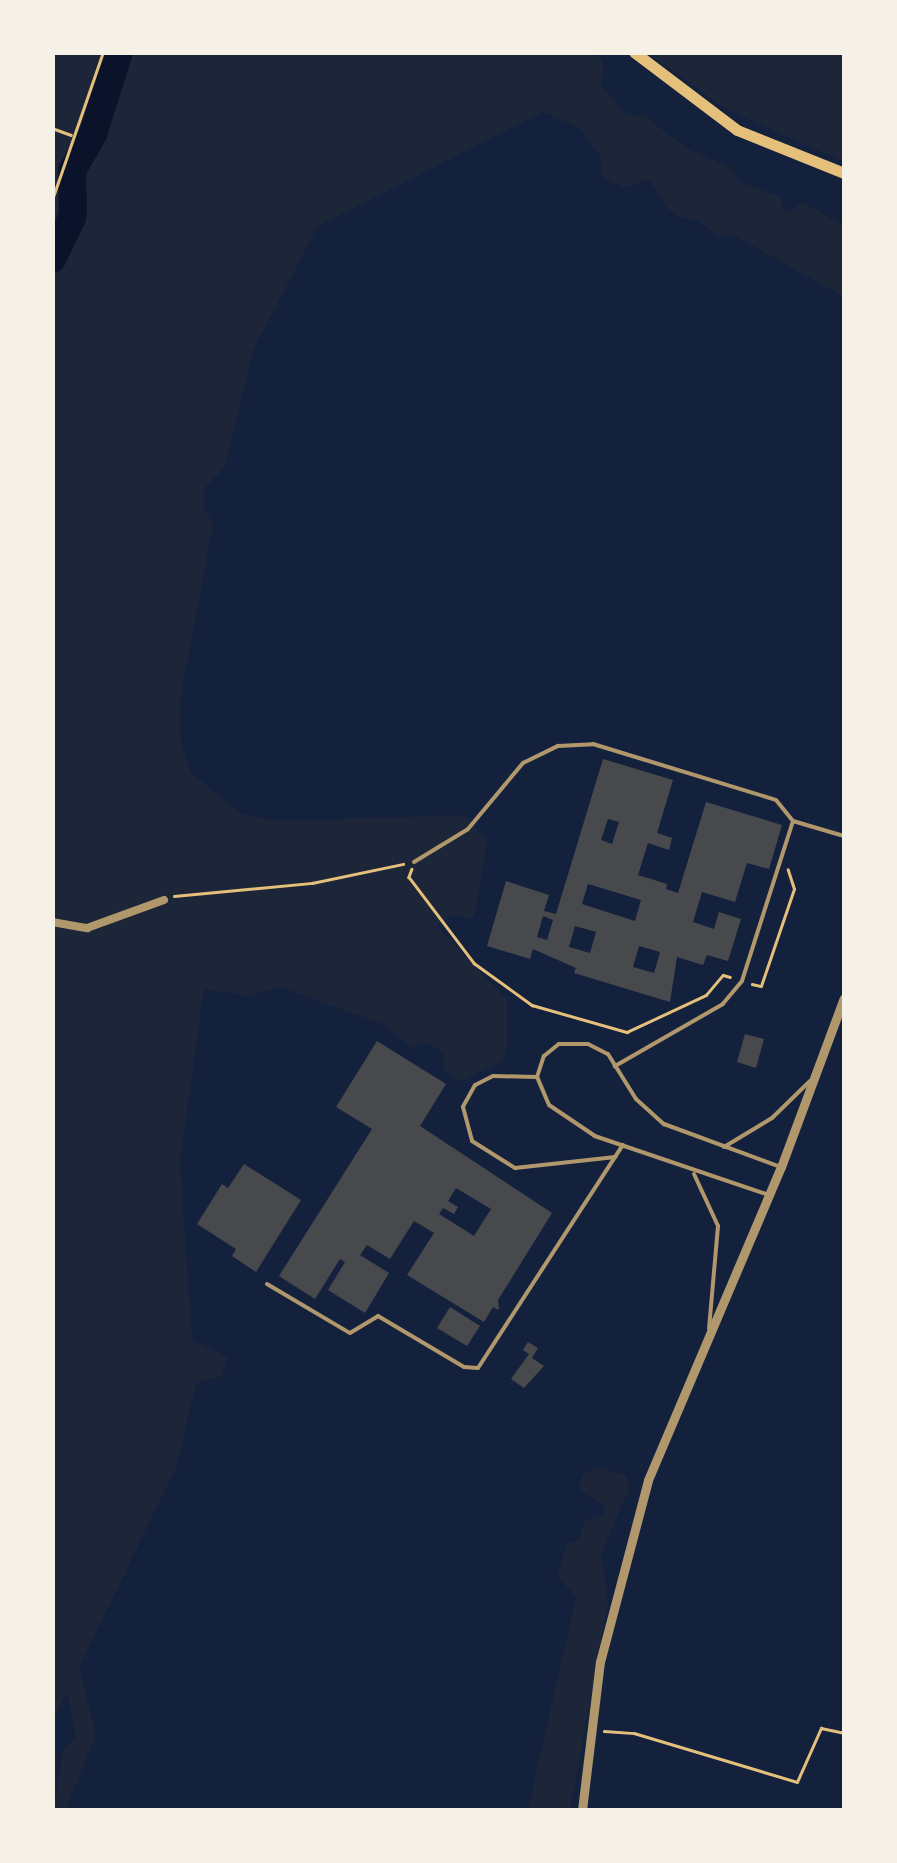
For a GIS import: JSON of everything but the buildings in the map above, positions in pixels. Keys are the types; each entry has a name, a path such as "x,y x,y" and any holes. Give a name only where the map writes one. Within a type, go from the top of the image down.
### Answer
{"main road":[{"path":"634,52 736,130 840,174"}],"street":[{"path":"52,922 87,928 164,900"},
{"path":"582,1810 600,1662 648,1480 781,1168 844,998"}],"lane":[{"path":"414,862 468,829 523,764 558,746 593,744 740,784 776,800 793,821 844,836"},
{"path":"615,1066 723,1004 742,980 793,821"},
{"path":"769,1195 594,1136 549,1105 537,1077 544,1056 558,1044 588,1044 615,1066 649,1114 781,1168"},
{"path":"724,1147 772,1118 819,1070"},
{"path":"537,1077 494,1076 475,1085 463,1107 472,1141 514,1168 615,1158"},
{"path":"267,1284 350,1333 378,1316 464,1366 478,1368 623,1145"},
{"path":"693,1172 718,1226 708,1339"}],"path":[{"path":"52,200 102,52"},
{"path":"52,128 72,135"},
{"path":"164,900 194,890 312,884 414,862"},
{"path":"414,862 409,877 474,963 532,1005 627,1032 706,995 722,975 761,986 794,888 786,862"},
{"path":"589,1730 634,1732 797,1782 822,1728 844,1733"}],"shaded area":[{"path":"53,53 589,53 603,59 602,87 627,115 644,116 688,149 731,168 738,181 782,198 781,208 790,212 802,202 844,226 844,297 730,233 718,237 698,220 682,218 667,208 648,179 624,188 602,176 600,155 578,127 543,112 318,226 253,350 225,467 205,487 204,506 213,525 180,701 181,743 191,773 241,814 277,821 465,815 487,841 474,918 451,915 436,926 507,999 507,1050 502,1062 460,1081 444,1069 443,1052 426,1043 412,1048 382,1024 280,987 248,996 204,989 180,1161 192,1340 228,1357 222,1376 196,1383 176,1468 79,1667 96,1735 65,1810 53,1810 63,1751 76,1737 67,1693 52,1720"},
{"path":"648,53 844,53 844,162 726,109"},
{"path":"596,1466 626,1476 629,1488 601,1554 608,1601 570,1810 528,1810 576,1597 557,1576 567,1543 578,1541 585,1521 604,1514 605,1506 579,1490 582,1476"}],"waterway":[{"path":"73,211 72,171 93,134 119,52"},
{"path":"52,259 72,218"}]}
